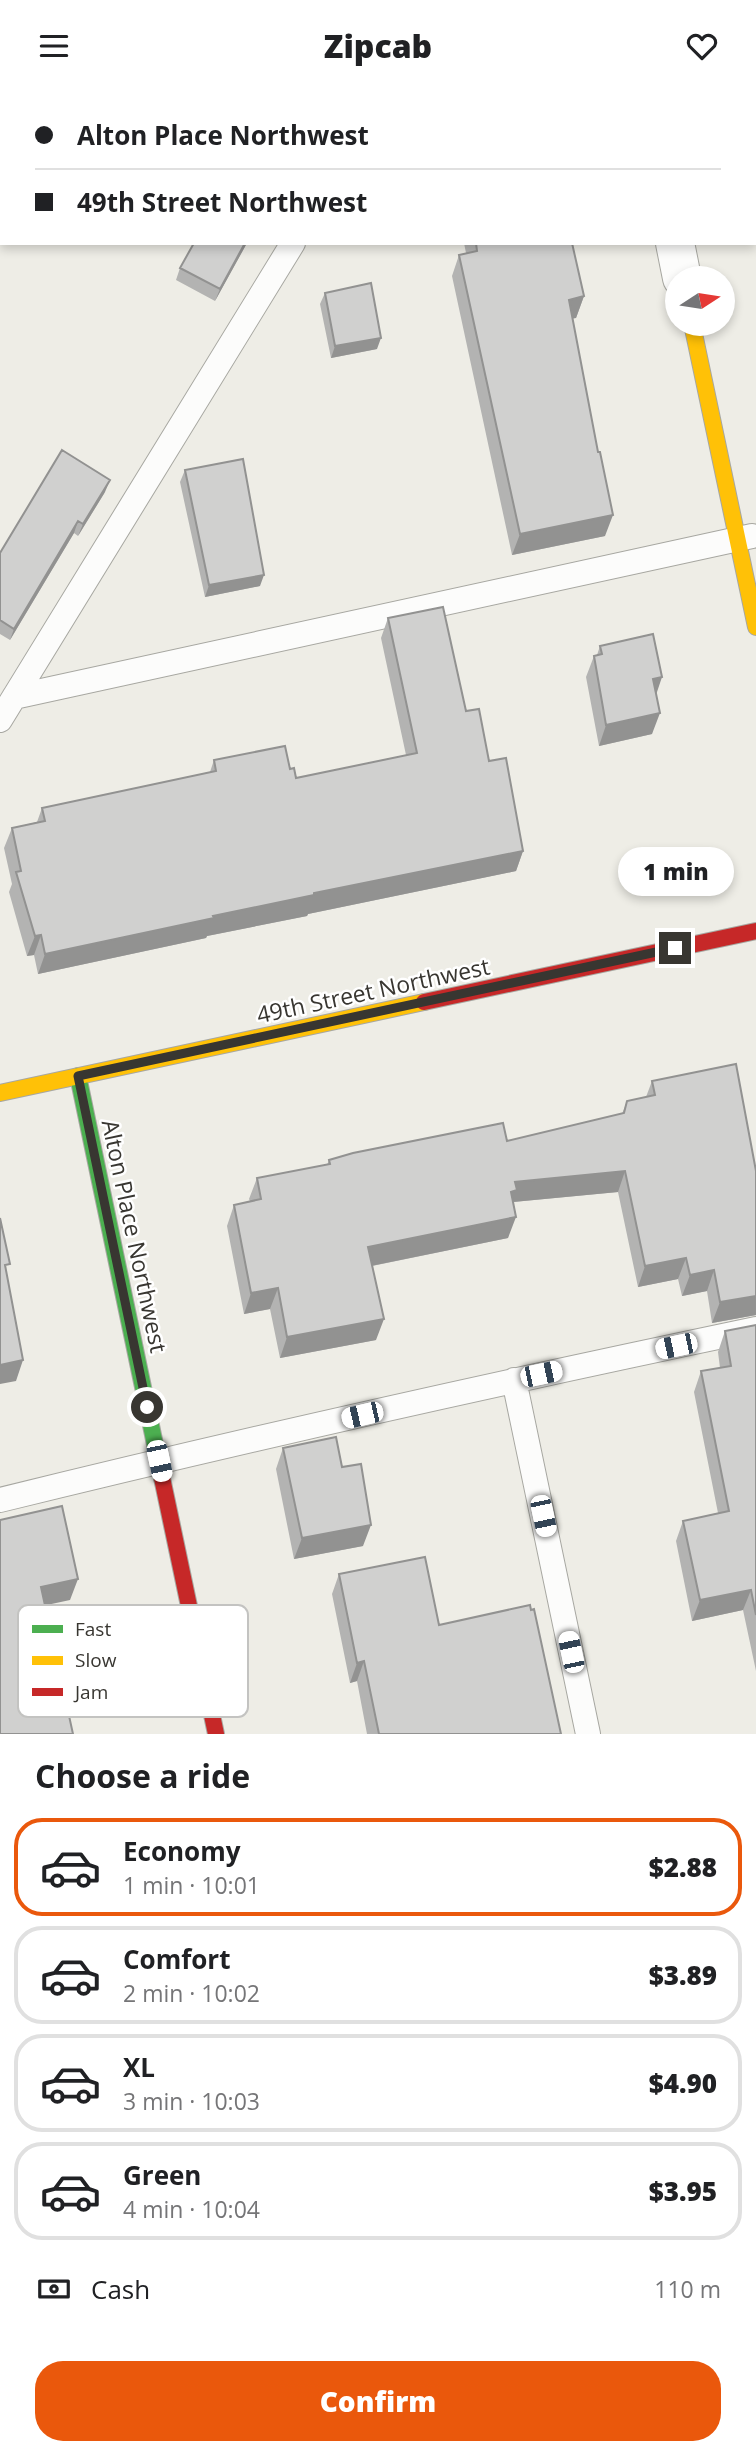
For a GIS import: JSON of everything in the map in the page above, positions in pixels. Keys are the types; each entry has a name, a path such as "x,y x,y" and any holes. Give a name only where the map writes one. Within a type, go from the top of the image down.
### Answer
{"street":[{"path":"675,245 680,266"},
{"path":"695,336 747,537 756,627"},
{"name":"49th Street Northwest","path":"0,1093 756,931"},
{"name":"Alton Place Northwest","path":"78,1076 189,1605"}],"lane":[{"path":"0,720 292,245"},
{"path":"14,697 747,537"},
{"path":"0,1500 514,1380 756,1329"},
{"path":"514,1380 588,1734"}],"building":[{"path":"193,245 244,245 220,289 180,268"},
{"path":"476,245 572,245 584,296 569,300 613,515 520,534 459,255 477,251"},
{"path":"371,283 381,338 335,346 325,293"},
{"path":"62,450 110,480 83,524 78,521 14,629 0,620 0,553"},
{"path":"243,459 264,575 209,585 185,470"},
{"path":"443,607 466,711 479,709 489,761 506,758 523,851 314,893 213,916 214,918 45,954 41,935 35,936 16,872 21,871 12,828 45,821 42,808 216,771 214,760 285,746 290,769 294,768 296,778 417,753 388,618"},
{"path":"653,634 662,677 653,679 660,713 606,725 594,656 602,654 600,646"},
{"path":"736,1064 756,1171 756,1296 720,1302 714,1270 690,1275 686,1258 645,1266 625,1171 515,1182 517,1190 511,1192 516,1217 368,1247 384,1319 287,1337 278,1288 251,1293 234,1205 261,1199 257,1178 330,1164 329,1160 353,1153 503,1123 507,1141 624,1113 627,1101 655,1095 652,1081"},
{"path":"0,1218 10,1264 5,1265 23,1360 0,1365"},
{"path":"756,1325 756,1615 751,1590 700,1600 683,1521 729,1511 701,1371 731,1366 725,1331"},
{"path":"336,1437 342,1467 361,1464 371,1525 302,1538 283,1448"},
{"path":"62,1506 78,1579 41,1587 45,1605 18,1605 18,1717 69,1717 73,1734 0,1734 0,1520"},
{"path":"425,1557 439,1625 530,1605 531,1610 534,1609 561,1734 379,1734 364,1661 357,1663 339,1574"}],"traffic: fast":[{"path":"78,1076 162,1478"}],"traffic: slow":[{"path":"695,336 756,627"},
{"path":"0,1093 424,1002"}],"traffic: jam":[{"path":"424,1002 756,931"},
{"path":"162,1478 189,1605"},
{"path":"212,1717 216,1734"}],"route":[{"path":"147,1407 78,1076 675,948"}]}
